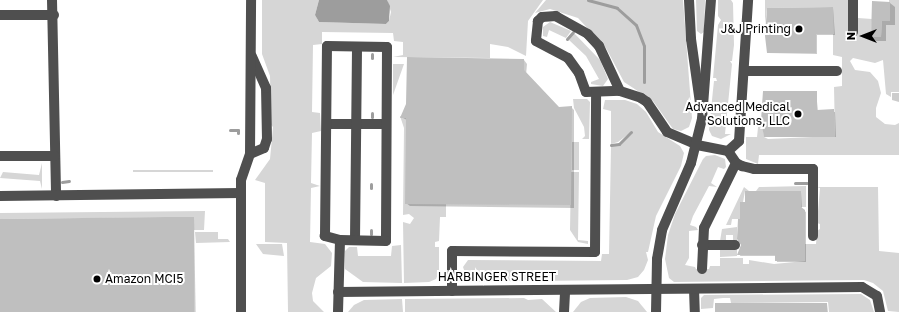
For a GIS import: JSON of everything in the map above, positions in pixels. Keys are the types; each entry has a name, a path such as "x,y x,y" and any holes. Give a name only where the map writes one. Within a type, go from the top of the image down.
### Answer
{"street":[{"path":"52,0 54,14 56,196"},
{"path":"241,312 240,193 241,180 250,154 252,0"},
{"path":"689,0 691,39 702,119"},
{"path":"656,312 657,259 662,230 698,144 702,119 711,0"},
{"path":"728,151 739,141 748,0"},
{"path":"853,0 853,32"},
{"path":"0,15 54,14"},
{"path":"620,91 599,46 588,34 556,16 542,17 536,26 536,41 568,58 579,73 586,92 620,91 647,102 667,132 698,144 728,151 736,163 754,169 813,169 813,236"},
{"path":"328,46 387,47 386,241 340,240 326,236 327,124 328,46"},
{"path":"355,240 357,47"},
{"path":"250,154 264,148 266,138 266,88 252,56"},
{"path":"744,71 837,71"},
{"path":"452,291 452,251 595,252 596,92"},
{"path":"327,124 386,124"},
{"path":"0,156 55,156"},
{"path":"702,269 704,228 736,163"},
{"path":"0,196 240,193"},
{"path":"338,312 340,240"},
{"path":"702,245 735,245"},
{"name":"HARBINGER STREET","path":"338,292 862,287 878,296 880,312"},
{"path":"694,288 695,312"},
{"path":"564,312 565,290"}],"shaded area":[{"path":"262,0 319,0 315,15 319,22 386,24 389,21 391,12 387,0 543,0 528,21 526,56 508,47 490,44 490,58 393,57 403,55 403,42 394,41 393,33 322,32 322,44 313,45 312,112 320,113 321,131 312,133 311,183 320,186 311,188 310,242 325,244 332,253 331,266 316,278 312,293 313,301 324,312 288,312 287,243 265,242 265,183 255,180 270,159 273,127 271,125 270,76 262,54"},
{"path":"319,0 387,0 390,6 389,21 386,24 319,22 315,15"},
{"path":"546,0 683,0 692,118 689,127 681,131 673,129 653,101 624,82 606,48 578,18 550,9 535,13"},
{"path":"696,0 705,0 704,32 701,34 697,31"},
{"path":"718,0 731,0 733,3 734,45 732,61 730,61 732,64 725,134 731,134 721,139 712,136 709,130 714,81 717,81 716,78 713,78 718,25 721,20 718,16"},
{"path":"765,0 850,0 856,23 858,18 872,19 871,37 881,37 882,21 890,21 889,0 899,0 899,92 891,92 891,97 886,94 883,60 875,63 853,58 850,61 855,70 870,72 878,81 881,93 876,108 876,117 885,124 895,125 899,123 899,155 759,155 758,164 746,159 746,137 757,137 759,118 763,124 764,137 768,139 835,136 834,87 842,86 842,57 833,55 833,7 767,8 765,25"},
{"path":"550,22 571,31 566,38 549,30 547,37 543,36 543,27"},
{"path":"574,33 600,60 608,79 603,86 591,84 591,82 599,79 586,56 569,40"},
{"path":"393,64 404,64 393,95"},
{"path":"573,99 587,99 590,102 589,139 582,139 585,136 584,127 574,108"},
{"path":"605,100 625,100 637,104 646,112 658,132 680,146 684,153 681,166 656,216 648,252 646,252 648,260 644,270 638,277 627,280 533,281 528,279 523,281 474,282 467,279 463,267 468,260 601,261 602,254 609,254 611,146 620,145 632,134 631,132 618,142 611,144 611,111 603,109"},
{"path":"400,116 406,116 446,204 446,217 440,217 439,241 435,242 435,247 439,247 439,272 436,279 429,282 404,283 403,222 410,224 414,218 409,214 403,215 404,128"},
{"path":"572,142 579,142 579,170 572,170"},
{"path":"715,155 725,159 726,167 724,169 718,167 711,183 717,187 709,186 693,216 690,225 696,227 698,230 689,231 689,258 685,265 695,267 696,269 709,269 710,266 720,266 720,258 743,258 743,264 749,264 749,260 774,264 805,261 805,244 816,244 817,231 820,229 820,224 817,223 820,188 817,187 878,187 879,251 899,253 899,312 888,311 883,291 873,283 864,280 674,282 669,278 665,259 668,235 675,214 703,159 706,156"},
{"path":"42,163 42,189 40,181 0,178 3,172 39,175"},
{"path":"133,170 213,170 213,172 133,172"},
{"path":"571,172 579,172 578,240 588,241 588,244 578,242 570,230"},
{"path":"806,186 806,207 801,207 801,191 756,191 759,187"},
{"path":"744,187 749,191 745,191 740,219 732,219 731,225 726,225"},
{"path":"205,211 204,230 194,230 194,217 0,219 0,213"},
{"path":"737,227 737,256 720,257 720,248 733,241 733,235 726,235 726,241 720,241 722,229"},
{"path":"195,232 218,232 218,239 228,239 230,242 196,243"},
{"path":"256,244 282,244 284,256 263,254"},
{"path":"401,245 402,283 363,282 345,269 345,251 349,247 357,247 358,256 391,256 392,246"},
{"path":"861,294 870,300 874,312 829,312 828,302 731,303 730,298 714,299 713,308 701,309 701,298 704,295"},
{"path":"626,297 638,301 647,312 573,312 581,302 590,298"},
{"path":"524,298 528,300 542,299 556,312 405,312 405,299"},
{"path":"402,299 403,312 348,312 354,305 364,300"}],"building":[{"path":"872,1 890,2 890,21 882,21 881,37 871,37"},
{"name":"J&J Printing","path":"833,7 834,34 816,34 816,53 767,53 765,36 767,8"},
{"path":"407,57 524,59 524,70 559,107 572,106 571,205 405,204 406,118 400,118 406,104"},
{"name":"Advanced Medical Solutions, LLC","path":"763,91 817,91 817,110 834,109 835,137 764,137 761,120"},
{"path":"745,191 801,191 801,207 805,210 805,261 775,261 775,255 737,255 741,245 737,239 738,219 740,219 740,202 745,202"},
{"name":"Amazon MCI5","path":"194,217 194,312 0,312 0,219"},
{"path":"715,303 827,303 827,312 715,312"}],"waterway":[{"path":"588,0 617,8 636,25 644,46 644,82"},
{"path":"567,39 573,32"},
{"path":"230,130 238,130 238,133"},
{"path":"611,145 619,144 631,132"},
{"path":"62,182 69,181"},
{"path":"795,183 807,183"}],"place":[{"name":"J&J Printing","path":"799,29"},
{"name":"Advanced Medical Solutions, LLC","path":"798,114"},
{"name":"Amazon MCI5","path":"97,279"}]}
